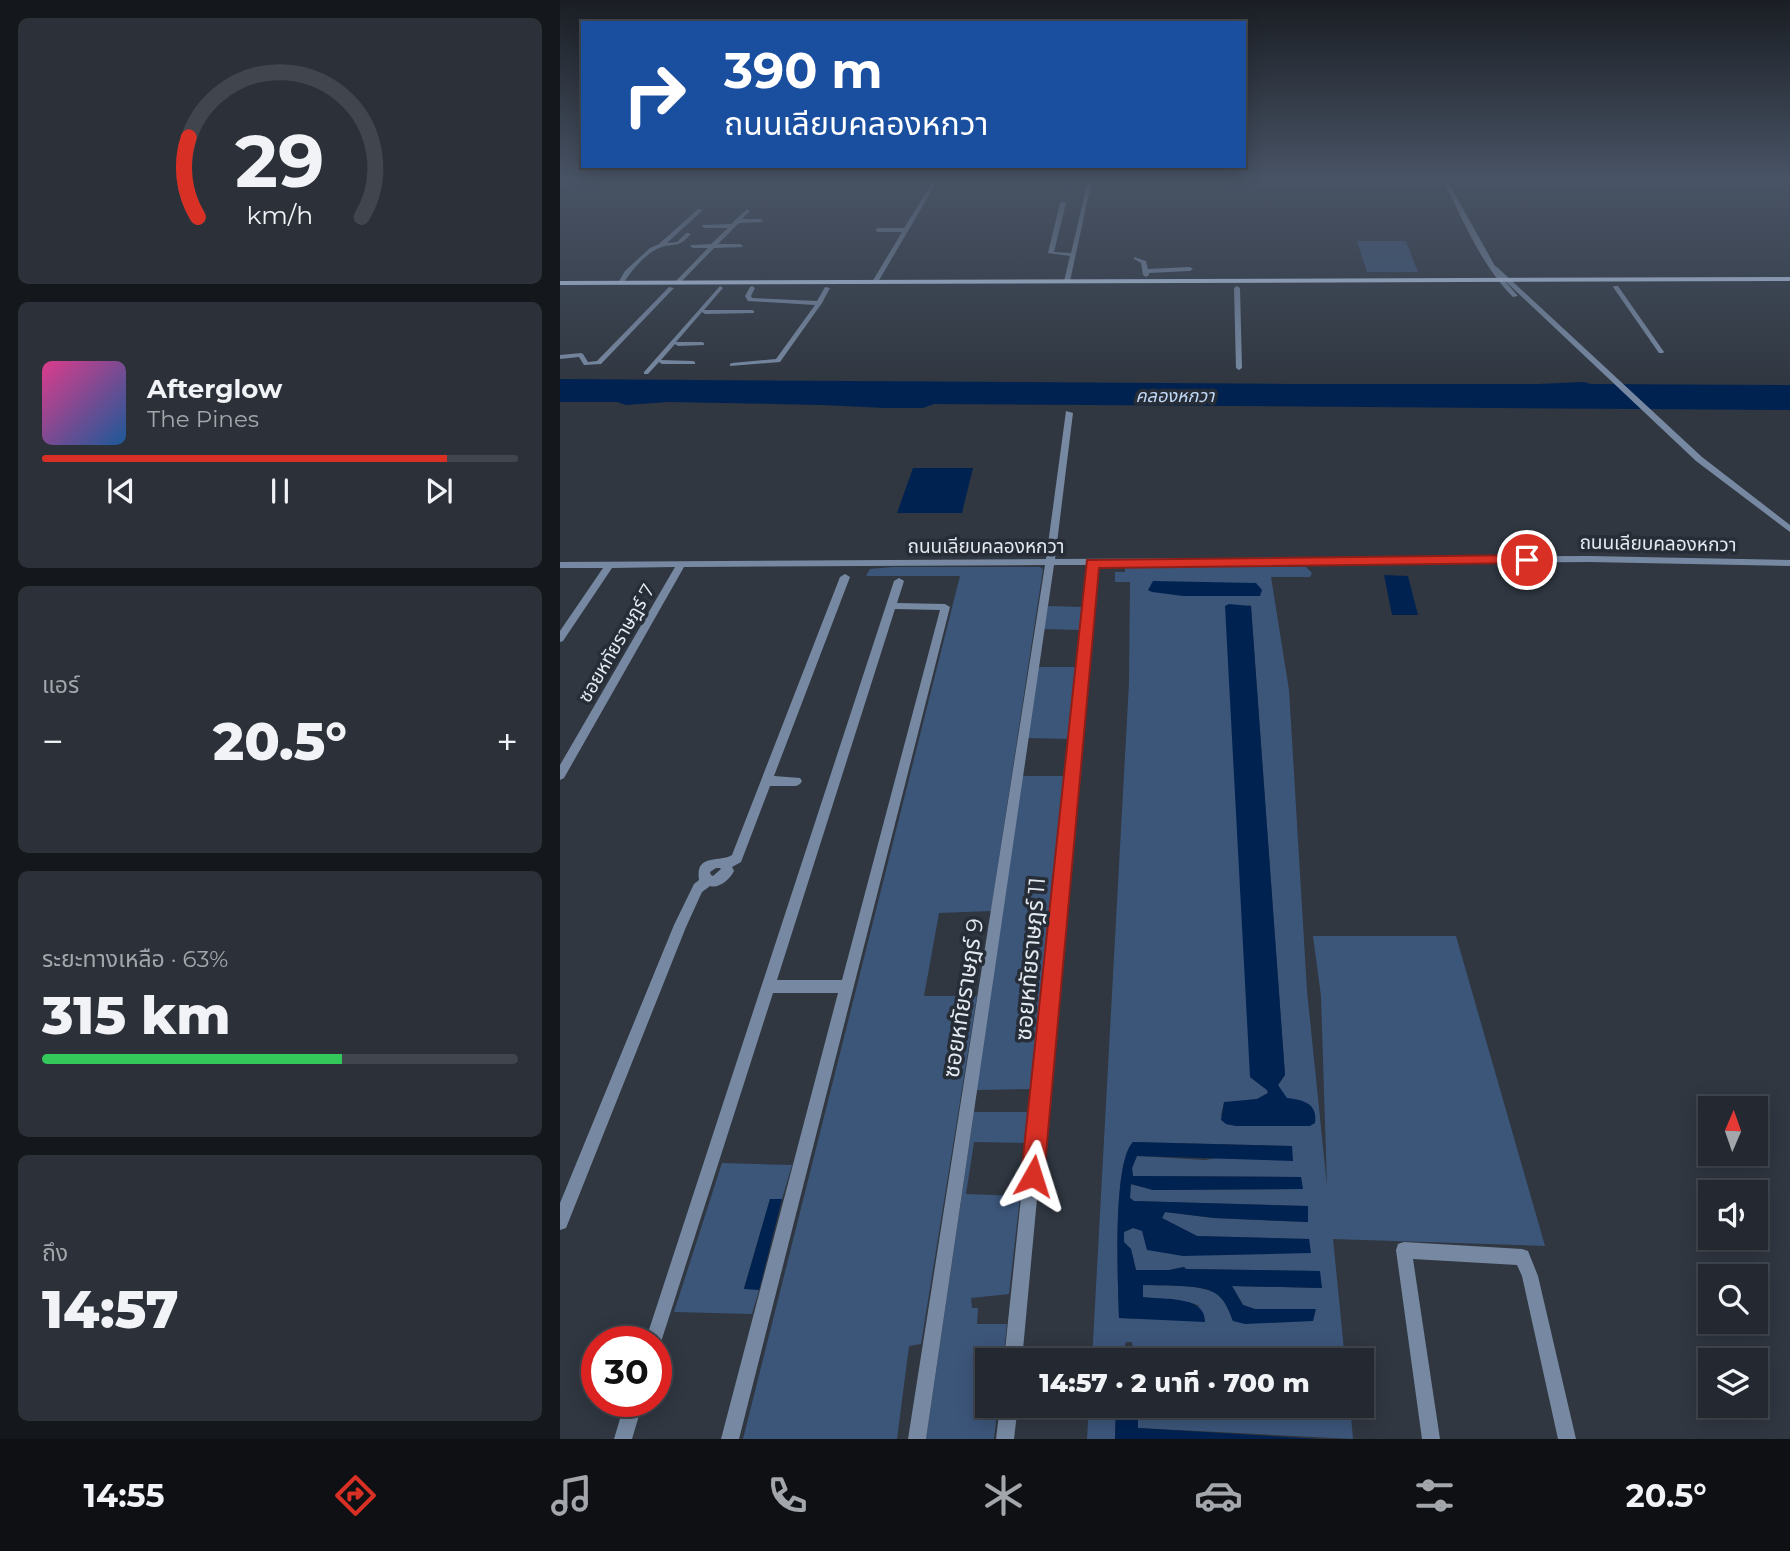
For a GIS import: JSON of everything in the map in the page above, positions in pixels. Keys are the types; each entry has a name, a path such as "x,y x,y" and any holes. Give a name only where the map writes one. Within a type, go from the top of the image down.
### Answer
{"main road":[{"path":"560,283 722,288 794,285 827,288 1237,288 1790,279"},
{"path":"560,289 1067,281 1616,287 1790,286"}],"street":[{"path":"621,283 627,272 656,247"},
{"path":"560,356 581,355 586,364 599,363 712,247"},
{"path":"876,282 896,247"},
{"path":"1052,247 1051,253 1073,255"},
{"path":"1067,281 1075,247"},
{"path":"1483,247 1507,284 1530,305 1551,319 1564,335"},
{"path":"1136,258 1144,262 1146,281"},
{"path":"1146,271 1190,269"},
{"path":"1616,287 1661,352"},
{"path":"680,347 722,288"},
{"path":"646,373 722,288"},
{"path":"752,288 748,296 750,300 819,303"},
{"path":"732,365 778,361 827,288"},
{"path":"1237,288 1239,368"},
{"path":"1530,305 1542,320 1564,335 1665,426 1725,487 1790,538"},
{"path":"705,312 752,313"},
{"path":"1542,320 1551,319"},
{"path":"692,363 660,364 672,350 702,344"},
{"name":"ซอยหทัยราษฎร์ 9","path":"917,1439 1050,563 1069,414"},
{"path":"1708,467 1790,530"},
{"name":"ถนนเลียบคลองหกวา","path":"564,565 1092,564 1576,559 1790,563"},
{"name":"ซอยหทัยราษฎร์ 11","path":"1014,1348 1092,564"},
{"path":"560,575 564,565"},
{"path":"560,639 609,565"},
{"name":"ซอยหทัยราษฎร์ 7","path":"560,775 681,565"},
{"path":"560,1222 680,925 698,888 707,881 715,882 723,878 728,871 727,864 737,858 845,577"},
{"path":"658,1326 899,581"},
{"path":"730,1439 945,607 891,606"},
{"path":"768,781 796,781"},
{"path":"768,986 847,987"},
{"path":"1431,1439 1404,1250 1522,1257 1531,1276 1567,1439"},
{"path":"623,1439 630,1417"},
{"path":"1005,1439 1007,1418"}],"shaded area":[{"path":"1359,247 1408,247 1418,272 1367,272"},
{"path":"1125,567 1306,567 1312,573 1310,577 1271,577 1289,690 1307,991 1327,1186 1321,996 1313,936 1456,936 1545,1246 1333,1239 1344,1348 1133,1348 1132,1342 1126,1342 1124,1348 1093,1348 1129,683 1130,582 1115,582 1115,572 1125,572","holes":["1249,604 1285,1075 1278,1085 1279,1090 1310,1126 1236,1126 1226,1124 1221,1115 1224,1103 1257,1099 1268,1093 1250,1077","1133,1142 1291,1146 1205,1160 1137,1156 1132,1168 1133,1176 1301,1177 1302,1189 1154,1190 1130,1184 1130,1198 1134,1201 1307,1206 1308,1222 1214,1218 1165,1212 1162,1218 1197,1236 1309,1239 1310,1253 1133,1228 1124,1232 1124,1242 1131,1249 1136,1270 1184,1267 1319,1271 1322,1288 1232,1286 1243,1305 1255,1309 1315,1309 1233,1321 1221,1298 1208,1290 1143,1285 1143,1297 1200,1306 1142,1319 1119,1318 1119,1198 1126,1154"]},
{"path":"870,569 1043,569 991,911 939,913 924,996 977,996 921,1344 909,1346 897,1439 743,1439 960,576 866,576"},
{"path":"1048,606 1082,607 1080,630 1044,629"},
{"path":"1038,667 1076,667 1070,739 1028,738"},
{"path":"1022,776 1065,776 1032,1089 976,1090"},
{"path":"974,1112 1029,1112 1027,1143 974,1142 966,1194 1020,1196 1009,1294 971,1298 972,1308 978,1308 977,1324 1007,1324 1004,1348 975,1348 975,1418 996,1418 994,1439 926,1439"},
{"path":"722,1163 792,1165 782,1199 770,1199 744,1288 759,1290 752,1314 674,1312"},
{"path":"1088,1418 1116,1418 1115,1439 1087,1439"},
{"path":"1138,1418 1351,1418 1353,1439 1138,1428"}],"water":[{"name":"คลองหกวา","path":"560,379 1790,385 1790,410 934,404 923,408 885,408 668,402 626,405 617,402 560,402"},
{"path":"913,468 973,468 962,513 897,513"},
{"path":"1384,575 1408,576 1418,615 1392,615"},
{"path":"1153,581 1256,583 1262,590 1260,596 1183,596 1148,590"},
{"path":"1225,606 1251,606 1285,1075 1278,1085 1287,1098 1312,1107 1315,1123 1310,1126 1236,1126 1221,1120 1224,1102 1257,1099 1268,1093 1250,1077"},
{"path":"1133,1142 1292,1146 1293,1161 1137,1156 1132,1168 1133,1176 1301,1177 1303,1189 1153,1190 1131,1184 1130,1198 1134,1201 1308,1206 1308,1222 1214,1218 1165,1212 1162,1218 1197,1236 1309,1239 1311,1253 1183,1256 1147,1250 1142,1231 1133,1228 1124,1232 1124,1242 1131,1249 1136,1270 1184,1267 1320,1271 1322,1288 1232,1286 1243,1305 1255,1309 1316,1309 1313,1321 1245,1324 1233,1321 1221,1298 1209,1290 1143,1285 1143,1297 1191,1303 1199,1307 1205,1322 1119,1318 1119,1198 1126,1154"},
{"path":"770,1199 782,1199 759,1290 744,1289"},
{"path":"1116,1418 1138,1418 1138,1428 1320,1439 1115,1439"}],"route":[{"path":"1033,1176 1092,564 1527,560"}]}
